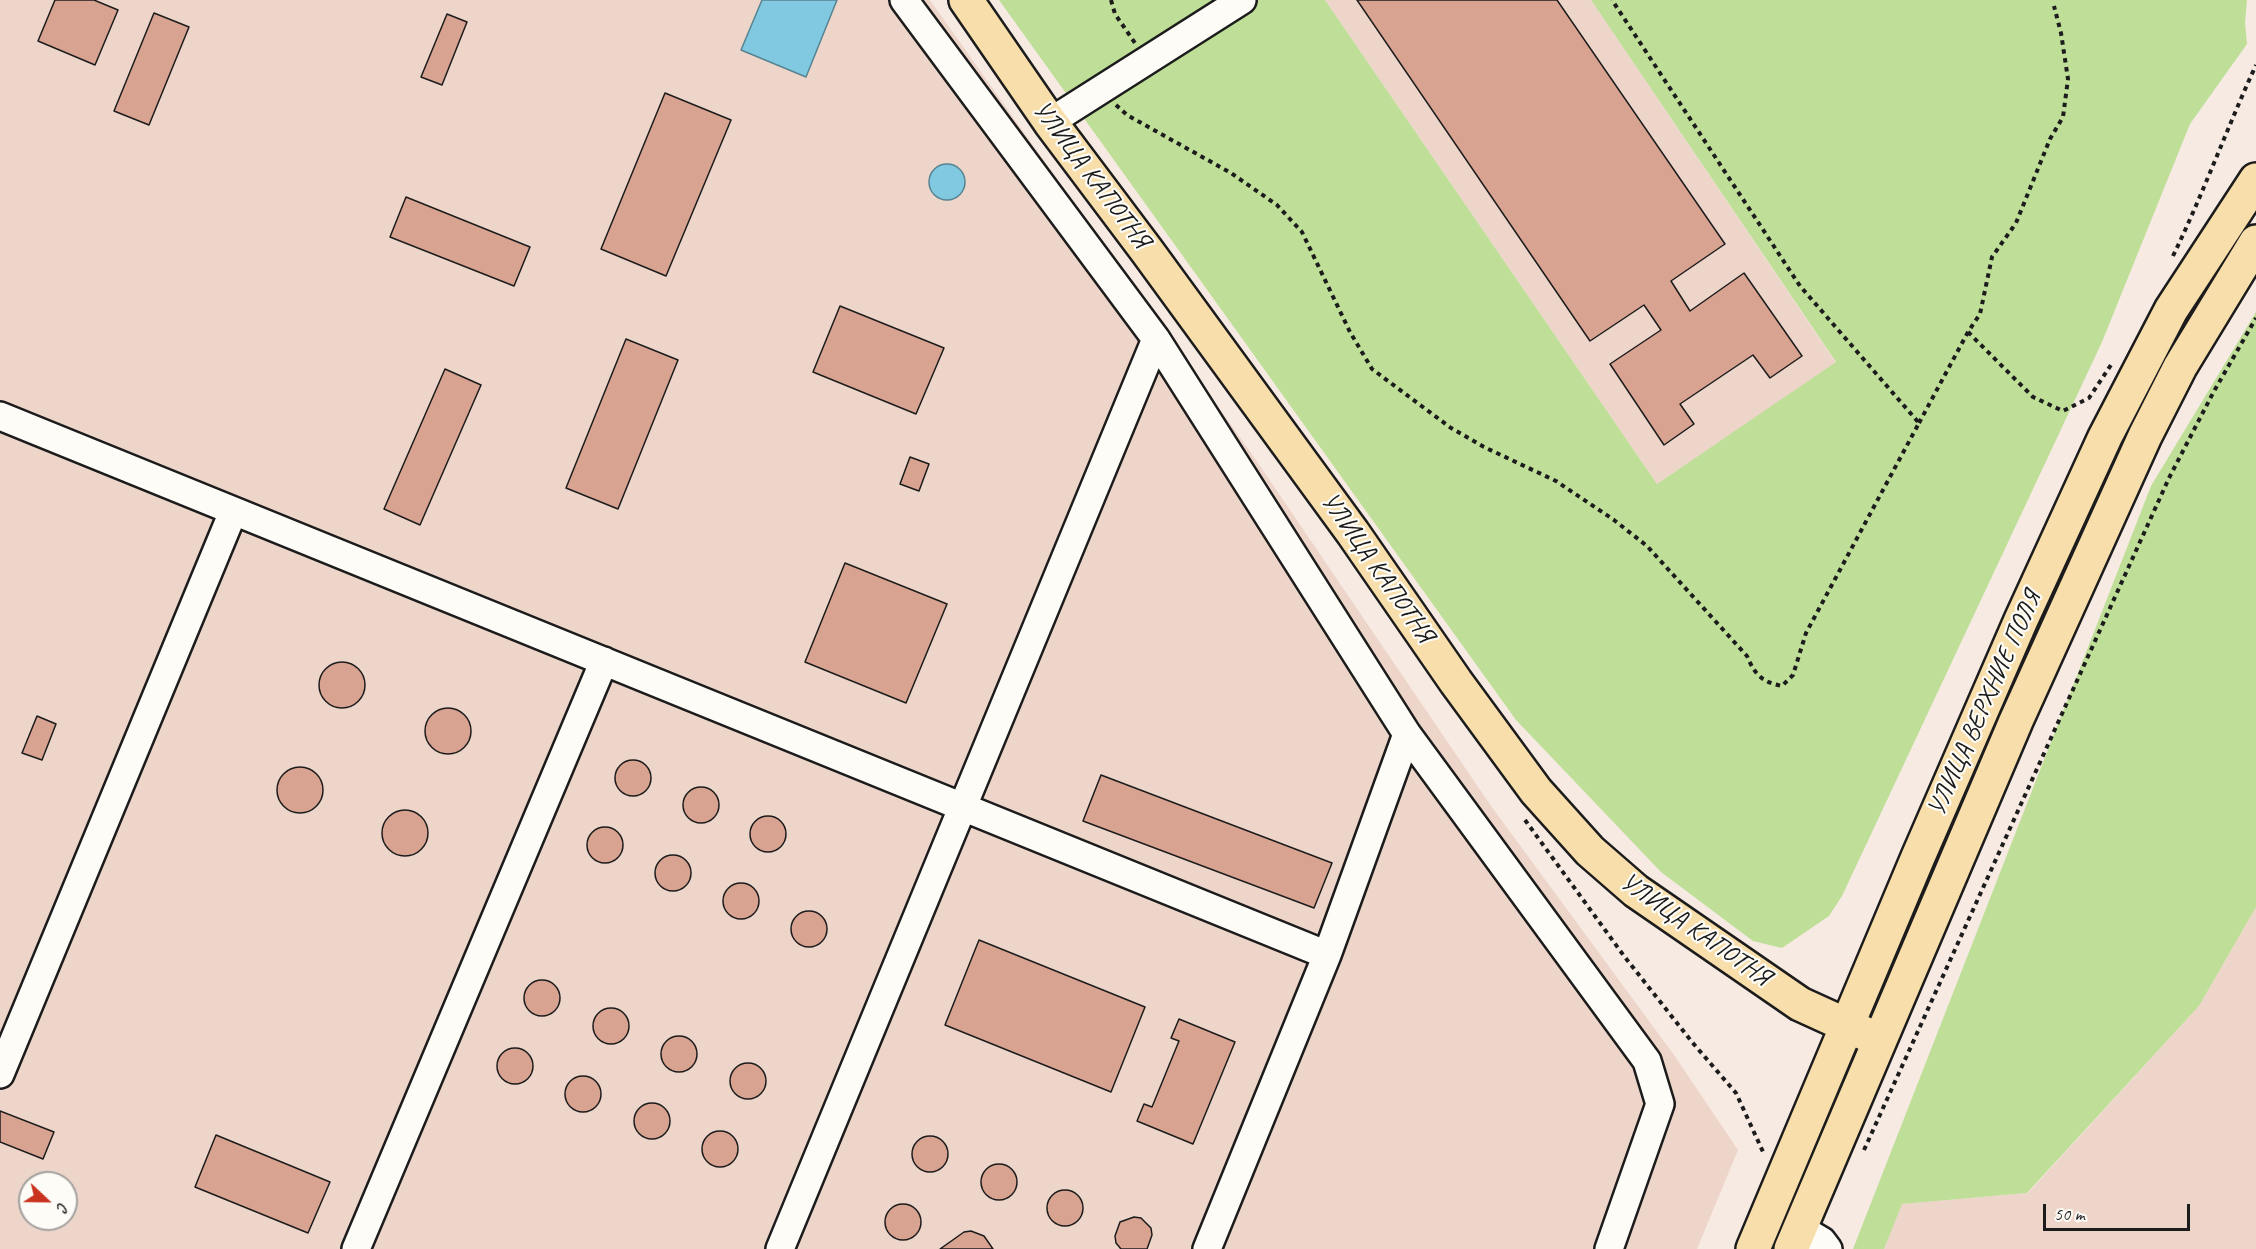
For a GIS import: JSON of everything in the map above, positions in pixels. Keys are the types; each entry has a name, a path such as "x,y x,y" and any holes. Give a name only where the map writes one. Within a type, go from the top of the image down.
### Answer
{"main road":[{"name":"УЛИЦА КАПОТНЯ","path":"966,0 1050,122 1148,251 1353,532 1456,682 1536,791 1590,850 1636,891 1800,1004 1879,1040"},
{"name":"УЛИЦА ВЕРХНИЕ ПОЛЯ","path":"1754,1249 2011,642 2105,437 2171,310 2256,180"},
{"name":"УЛИЦА ВЕРХНИЕ ПОЛЯ","path":"1795,1239 2016,721 2145,436 2180,367 2256,242"}],"lane":[{"path":"904,0 1156,339 1407,735 1647,1061 1660,1104 1609,1249"},
{"path":"1050,122 1242,0"},
{"path":"780,1249 1156,339"},
{"path":"0,417 1327,955"},
{"path":"0,1074 232,512"},
{"path":"356,1249 604,662"},
{"path":"1207,1249 1327,955 1407,735"},
{"path":"1795,1239 1822,1241 1828,1249"}],"path":[{"path":"1112,0 1115,14 1147,60"},
{"path":"1612,0 1800,286 1919,423"},
{"path":"1101,89 1127,115 1231,173 1277,205 1302,232 1350,332 1372,369 1451,428 1484,447 1556,481 1614,520 1639,540 1675,575 1747,656 1754,671 1768,683 1782,686 1793,675 1806,633 1968,332 1980,314 1992,257 2016,224 2050,139 2063,117 2068,79 2054,6"},
{"path":"2169,265 2191,219 2256,64"},
{"path":"1861,1156 2169,478 2213,393 2256,318"},
{"path":"1968,332 2033,397 2063,411 2089,398 2115,358"}],"shaded area":[{"path":"0,0 930,0 1256,460 1491,806 1674,1055 1738,1150 1697,1249 0,1249"},
{"path":"1325,0 1591,0 1836,363 1657,484"},
{"path":"2256,907 2256,1249 1884,1249 1901,1204 2028,1193 2199,1006"}],"green space":[{"path":"999,0 1325,0 1657,484 1836,362 1591,0 2247,0 2245,23 2247,44 2190,124 2102,342 1842,896 1829,916 1782,948 1753,941 1661,872 1516,720"},
{"path":"2256,312 2256,907 2199,1006 2027,1193 1902,1204 1884,1249 1853,1249 2151,486"}],"water":[{"path":"762,0 837,0 806,77 741,50"},
{"path":"947,164 960,169 965,182 960,195 947,200 934,195 929,182 934,169"}],"building":[{"path":"55,0 94,0 118,10 95,65 38,41"},
{"path":"1357,0 1557,0 1725,244 1671,281 1690,311 1744,273 1802,356 1770,378 1753,355 1680,404 1694,424 1664,445 1610,364 1661,330 1644,305 1590,341"},
{"path":"154,13 189,27 149,125 114,111"},
{"path":"447,14 467,22 442,85 421,77"},
{"path":"665,93 731,120 666,276 601,249"},
{"path":"406,197 530,247 514,286 390,237"},
{"path":"840,306 944,348 916,414 813,372"},
{"path":"626,339 678,360 618,509 566,488"},
{"path":"445,369 481,385 420,525 384,509"},
{"path":"910,457 929,464 919,491 900,484"},
{"path":"845,563 947,604 906,703 805,662"},
{"path":"342,662 358,669 365,685 358,701 342,708 326,701 319,685 326,669"},
{"path":"448,708 464,715 471,731 464,747 448,754 432,747 425,731 432,715"},
{"path":"37,716 56,724 42,760 22,753"},
{"path":"633,760 646,765 651,778 646,791 633,796 620,791 615,778 620,765"},
{"path":"300,767 316,774 323,790 316,806 300,813 284,806 277,790 284,774"},
{"path":"1101,775 1332,863 1314,908 1083,821"},
{"path":"701,787 714,792 719,805 714,818 701,823 688,818 683,805 688,792"},
{"path":"405,810 421,817 428,833 421,849 405,856 389,849 382,833 389,817"},
{"path":"768,816 781,821 786,834 781,847 768,852 755,847 750,834 755,821"},
{"path":"605,827 618,832 623,845 618,858 605,863 592,858 587,845 592,832"},
{"path":"673,855 686,860 691,873 686,886 673,891 660,886 655,873 660,860"},
{"path":"741,883 754,888 759,901 754,914 741,919 728,914 723,901 728,888"},
{"path":"809,911 822,916 827,929 822,942 809,947 796,942 791,929 796,916"},
{"path":"979,940 1145,1007 1111,1092 945,1025"},
{"path":"542,980 555,985 560,998 555,1011 542,1016 529,1011 524,998 529,985"},
{"path":"611,1008 624,1013 629,1026 624,1039 611,1044 598,1039 593,1026 598,1013"},
{"path":"1179,1019 1235,1042 1193,1144 1137,1121 1144,1104 1152,1107 1179,1041 1171,1038"},
{"path":"679,1036 692,1041 697,1054 692,1067 679,1072 666,1067 661,1054 666,1041"},
{"path":"515,1048 528,1053 533,1066 528,1079 515,1084 502,1079 497,1066 502,1053"},
{"path":"748,1063 761,1068 766,1081 761,1094 748,1099 735,1094 730,1081 735,1068"},
{"path":"583,1076 596,1081 601,1094 596,1107 583,1112 570,1107 565,1094 570,1081"},
{"path":"652,1103 665,1108 670,1121 665,1134 652,1139 639,1134 634,1121 639,1108"},
{"path":"0,1111 54,1132 43,1159 0,1142"},
{"path":"720,1131 733,1136 738,1149 733,1162 720,1167 707,1162 702,1149 707,1136"},
{"path":"216,1135 330,1182 308,1233 195,1187"},
{"path":"930,1136 943,1141 948,1154 943,1167 930,1172 917,1167 912,1154 917,1141"},
{"path":"999,1164 1012,1169 1017,1182 1012,1195 999,1200 986,1195 981,1182 986,1169"},
{"path":"1065,1190 1078,1195 1083,1208 1078,1221 1065,1226 1052,1221 1047,1208 1052,1195"},
{"path":"903,1204 916,1209 921,1222 916,1235 903,1240 890,1235 885,1222 890,1209"},
{"path":"1134,1217 1141,1218 1151,1228 1152,1235 1147,1249 1121,1249 1116,1243 1115,1236 1120,1222"},
{"path":"971,1231 984,1236 993,1249 940,1249 964,1232"}]}
